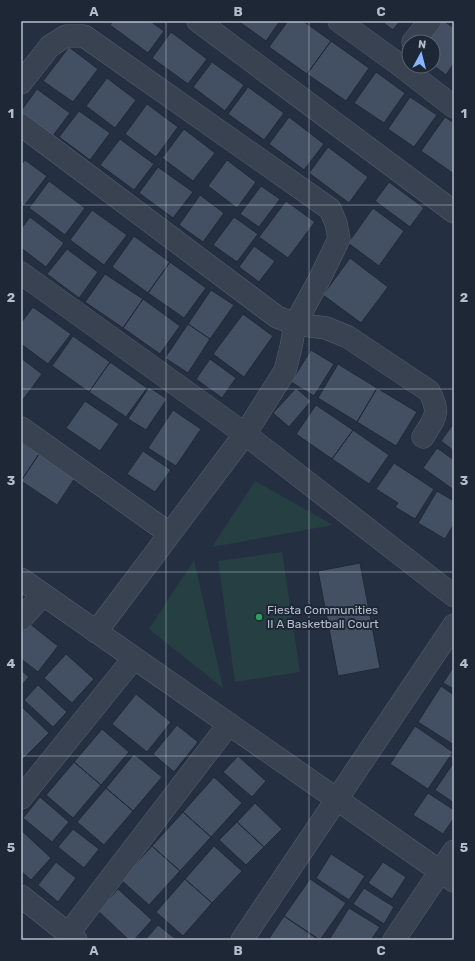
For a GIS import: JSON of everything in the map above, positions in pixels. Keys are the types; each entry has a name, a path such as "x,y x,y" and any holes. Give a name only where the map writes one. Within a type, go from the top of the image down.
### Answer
{"street":[{"path":"198,21 454,212"},
{"path":"339,21 401,54"},
{"path":"419,34 430,21"},
{"path":"21,83 50,46 66,36 84,36 330,209 336,223 339,239 295,324 285,371 245,434 96,632"},
{"path":"422,74 454,107"},
{"path":"21,125 277,317 295,324 326,328 348,338 429,391 435,402 436,415 423,437"},
{"path":"21,273 245,434 454,596"},
{"path":"21,428 169,533"},
{"path":"21,579 447,876"},
{"path":"21,619 43,595"},
{"path":"242,940 454,625"},
{"path":"21,798 134,658"},
{"path":"21,896 72,937 229,724"},
{"path":"394,940 447,876 454,851"}],"green space":[{"path":"255,481 333,525 212,547"},
{"name":"Fiesta Communities II A Basketball Court","path":"282,552 300,672 235,682 218,561"},
{"path":"194,560 223,688 149,629"}],"building":[{"path":"113,21 150,21 164,31 148,53 110,25"},
{"path":"238,21 280,21 266,41"},
{"path":"288,21 303,21 331,41 307,74 269,47"},
{"path":"381,21 400,21 393,30"},
{"path":"441,21 444,21 454,28 454,63 446,75 441,71 441,34 432,34"},
{"path":"171,32 207,59 188,84 152,58"},
{"path":"331,41 369,68 346,101 307,74"},
{"path":"69,47 98,69 73,102 43,81"},
{"path":"212,62 244,85 225,111 193,87"},
{"path":"376,72 405,93 384,123 354,103"},
{"path":"107,78 136,100 115,128 86,106"},
{"path":"248,87 284,113 264,140 228,114"},
{"path":"37,89 70,113 52,137 21,114 21,111"},
{"path":"410,97 437,115 414,147 388,129"},
{"path":"147,104 178,127 156,157 125,134"},
{"path":"79,111 110,133 90,160 59,137"},
{"path":"289,117 324,144 304,170 269,144"},
{"path":"445,117 454,123 454,174 421,151"},
{"path":"184,129 215,153 193,181 162,158"},
{"path":"120,139 154,164 134,190 100,165"},
{"path":"328,147 368,177 349,203 309,173"},
{"path":"25,160 47,176 24,206 21,204 21,165"},
{"path":"227,160 256,182 237,208 208,186"},
{"path":"158,167 193,192 173,218 139,193"},
{"path":"49,181 85,208 65,235 29,208"},
{"path":"389,182 424,208 410,227 375,201"},
{"path":"261,186 280,199 259,227 240,214"},
{"path":"200,195 224,213 203,242 179,225"},
{"path":"286,201 315,222 288,258 259,237"},
{"path":"373,208 404,231 379,266 348,243"},
{"path":"92,210 127,235 104,265 70,240"},
{"path":"30,217 64,243 46,267 21,248 21,229"},
{"path":"234,217 258,234 237,262 213,245"},
{"path":"134,236 170,262 148,293 112,267"},
{"path":"254,246 275,261 259,282 239,267"},
{"path":"67,249 98,272 79,298 47,274"},
{"path":"350,258 388,287 361,323 323,295"},
{"path":"170,262 206,288 184,318 148,293"},
{"path":"105,274 143,299 123,328 85,302"},
{"path":"211,290 234,305 210,339 188,324"},
{"path":"143,299 180,326 160,354 123,328"},
{"path":"33,307 71,334 48,364 21,344 21,323"},
{"path":"243,314 273,336 244,377 213,354"},
{"path":"188,324 210,339 188,373 165,358"},
{"path":"73,336 110,362 89,392 52,366"},
{"path":"311,350 334,364 314,396 291,382"},
{"path":"21,358 42,374 22,401 21,400"},
{"path":"210,359 236,378 222,398 196,379"},
{"path":"110,362 147,388 126,417 89,392"},
{"path":"338,364 377,388 357,422 318,398"},
{"path":"149,387 167,399 146,430 128,419"},
{"path":"296,388 311,401 289,427 273,413"},
{"path":"377,388 417,412 396,446 357,422"},
{"path":"85,401 119,424 100,451 66,428"},
{"path":"316,405 353,430 332,459 296,434"},
{"path":"173,410 201,429 176,466 148,448"},
{"path":"454,423 454,451 441,441"},
{"path":"353,430 389,455 369,484 332,459"},
{"path":"21,442 39,454 21,481"},
{"path":"437,448 454,460 454,490 423,468"},
{"path":"143,451 171,470 155,492 127,474"},
{"path":"39,454 75,478 57,505 21,481"},
{"path":"394,463 434,489 415,519 395,507 398,503 376,489"},
{"path":"437,491 454,501 454,524 445,539 418,523"},
{"path":"360,563 380,668 338,676 318,571"},
{"path":"29,623 58,646 38,672 21,659 21,633"},
{"path":"66,654 94,679 72,703 44,678"},
{"path":"454,666 454,689 443,683"},
{"path":"21,670 29,677 21,686"},
{"path":"38,685 67,712 53,727 24,700"},
{"path":"441,686 454,695 454,745 418,722"},
{"path":"136,694 171,722 147,752 112,724"},
{"path":"22,707 49,733 23,759 21,757"},
{"path":"177,725 198,742 174,772 153,754"},
{"path":"415,726 453,752 428,789 390,764"},
{"path":"102,729 129,752 101,785 74,762"},
{"path":"134,754 162,777 133,811 106,788"},
{"path":"238,756 266,781 252,797 223,772"},
{"path":"74,762 101,785 73,818 46,795"},
{"path":"454,762 454,803 435,790"},
{"path":"214,777 242,803 211,837 183,812"},
{"path":"106,788 133,811 104,845 77,822"},
{"path":"428,793 454,810 454,818 443,834 413,815"},
{"path":"40,797 69,822 52,842 23,818"},
{"path":"255,803 282,829 264,847 237,822"},
{"path":"183,812 211,837 180,871 152,846"},
{"path":"237,822 264,847 246,865 219,840"},
{"path":"73,829 99,849 84,868 58,847"},
{"path":"21,830 51,858 31,880 21,871"},
{"path":"152,846 180,871 149,905 121,880"},
{"path":"214,846 242,871 212,903 185,879"},
{"path":"331,854 365,876 349,900 316,878"},
{"path":"56,862 76,878 58,902 38,885"},
{"path":"383,862 406,877 392,899 368,883"},
{"path":"185,879 212,903 183,936 156,912"},
{"path":"310,879 346,903 320,940 284,916"},
{"path":"364,888 394,907 384,924 353,904"},
{"path":"118,889 152,920 134,940 129,940 98,911"},
{"path":"349,908 380,927 371,940 329,940"},
{"path":"284,916 319,940 268,940"},
{"path":"158,925 177,940 145,940"}],"place":[{"name":"Fiesta Communities II A Basketball Court","path":"259,617"}]}
